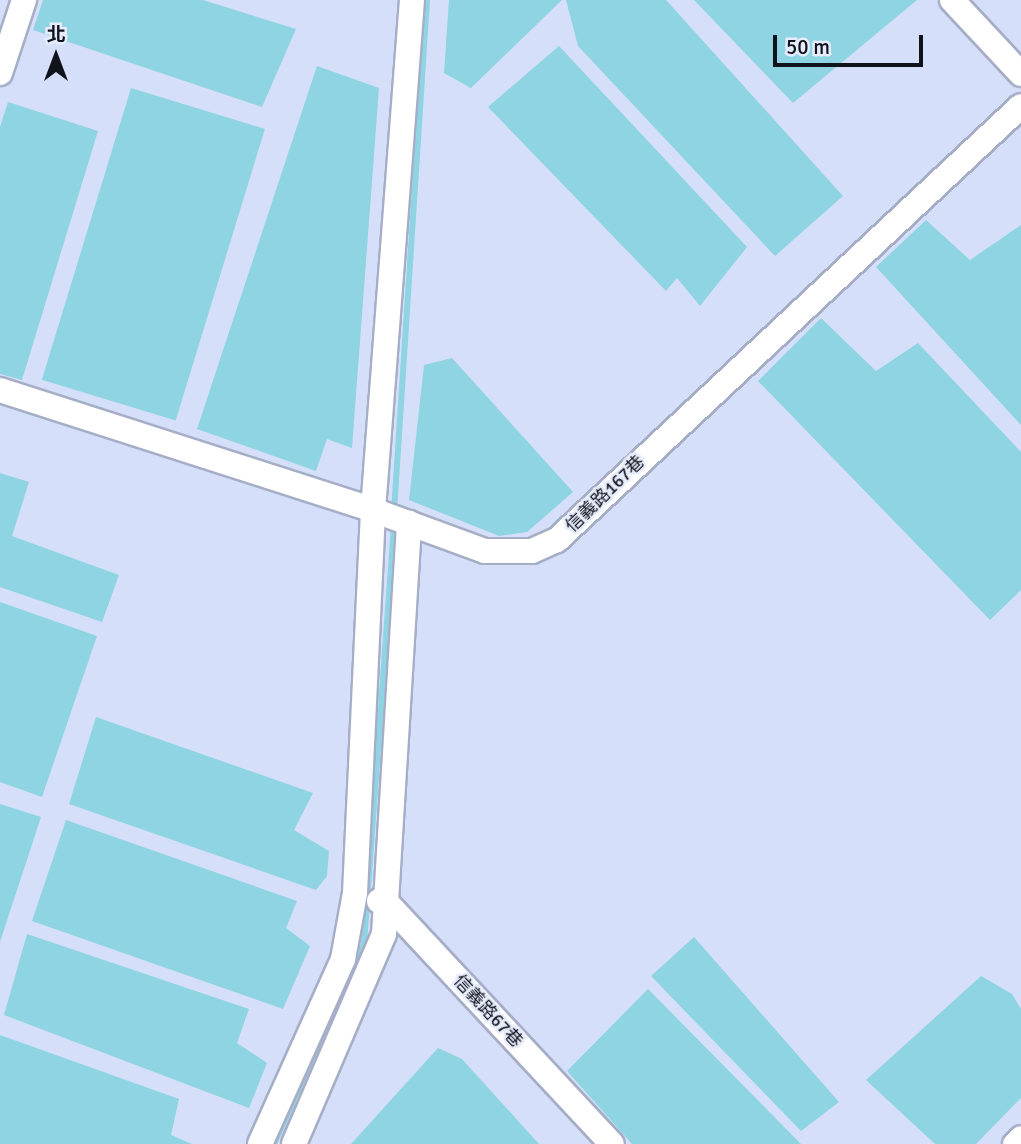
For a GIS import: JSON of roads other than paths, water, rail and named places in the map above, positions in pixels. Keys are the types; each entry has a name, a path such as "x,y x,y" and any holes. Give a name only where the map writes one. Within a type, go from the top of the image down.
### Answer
{"street":[{"path":"0,73 24,0"},
{"path":"260,1144 343,959 355,893 375,511 412,0"},
{"path":"952,0 1021,74"},
{"name":"信義路167巷","path":"0,390 375,511 485,551 515,554 557,540 1021,106"},
{"path":"294,1144 384,934 388,904 406,523"},
{"name":"信義路67巷","path":"355,893 388,904 611,1144"},
{"path":"1015,1144 1021,1138"}],"waterway":[{"path":"394,512 427,0"},
{"path":"274,1144 364,944 394,522"}]}
